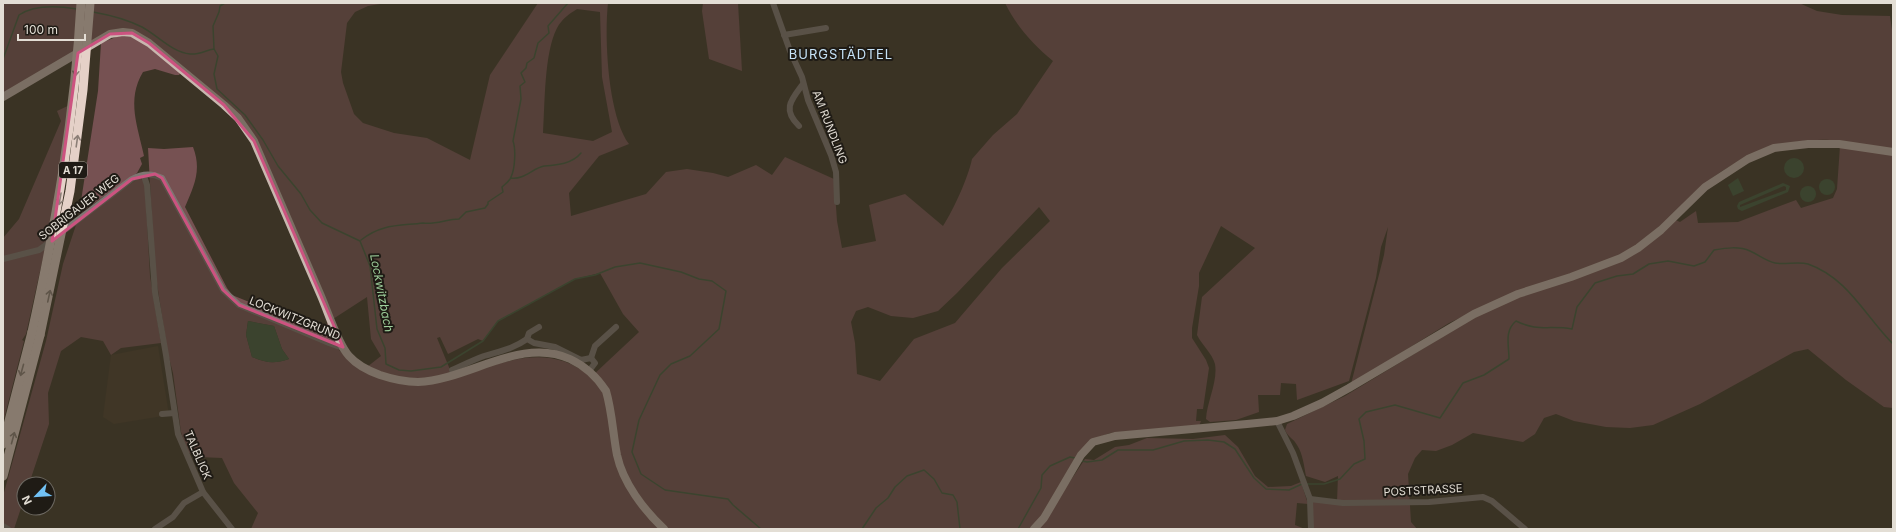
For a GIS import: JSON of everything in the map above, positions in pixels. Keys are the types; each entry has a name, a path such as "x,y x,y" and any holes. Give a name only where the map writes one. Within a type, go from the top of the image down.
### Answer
{"highway":[{"name":"A 17","path":"3,444 36,333 62,187 74,91 81,3"},
{"name":"A 17","path":"3,476 70,191 83,90 90,3"}],"main road":[{"path":"3,97 110,34 122,32 132,33 149,43 224,105 238,118 254,140 343,347 357,364 388,378 418,382 454,374 514,356 540,351 560,354 578,363 600,382 606,392 618,457 627,479 644,507 664,529"},
{"path":"1034,529 1044,518 1076,462 1093,442 1115,436 1277,421 1293,416 1322,403 1474,314 1518,294 1571,277 1621,258 1638,248 1660,230 1705,187 1748,158 1774,148 1808,144 1842,144 1893,152"}],"street":[{"path":"773,3 784,35 803,81"},
{"path":"784,35 826,28"},
{"name":"AM RUNDLING","path":"799,126 794,120 790,111 790,106 791,100 803,81"},
{"name":"AM RUNDLING","path":"803,81 808,100 824,136 836,172 837,202"},
{"name":"LOCKWITZGRUND","path":"144,176 155,174 162,178 223,290 239,305 340,348 343,347"},
{"name":"SOBRIGAUER WEG","path":"3,259 39,250 132,179 139,175 144,176"},
{"name":"TALBLICK","path":"144,176 147,185 155,292 174,413 180,440 203,492 232,529"},
{"path":"454,374 452,370 485,356 518,346 527,339 529,333 539,327"},
{"path":"591,358 595,346 616,327"},
{"path":"527,339 534,343 555,347 582,360 591,358"},
{"path":"589,371 595,363 591,358"},
{"path":"162,414 174,413"},
{"path":"1277,421 1293,453 1310,499 1311,529"},
{"path":"155,529 173,517 184,503 203,492"},
{"name":"POSTSTRASSE","path":"1310,499 1343,503 1429,502 1483,497 1492,501 1525,529"},
{"path":"3,526 8,529"}],"highlighted area":[{"path":"132,33 149,43 224,105 254,141 343,347 239,305 223,290 162,178 155,174 132,179 52,241 78,53 110,34"}],"shaded area":[{"path":"3,3 386,3 368,6 355,12 347,23 341,72 343,83 354,114 363,123 394,133 427,138 470,160 490,75 538,3 608,3 607,56 609,76 616,115 629,144 599,156 569,193 571,216 646,194 666,172 687,169 728,177 756,165 772,175 785,157 834,179 837,221 842,248 876,241 869,205 905,194 943,226 960,193 972,159 993,135 1017,114 1053,61 1026,35 1005,3 1799,3 1817,11 1842,15 1890,16 1893,37 1893,152 1844,144 1834,140 1812,140 1778,146 1746,157 1731,165 1694,192 1671,218 1680,222 1696,211 1698,223 1738,222 1796,200 1801,208 1833,198 1837,189 1840,146 1893,154 1893,408 1884,407 1846,380 1808,349 1794,352 1700,404 1653,425 1630,428 1606,427 1574,421 1556,414 1544,418 1535,434 1523,442 1473,433 1452,445 1436,451 1422,450 1415,458 1408,474 1411,522 1417,529 1311,529 1310,499 1337,502 1338,476 1325,482 1306,476 1301,452 1296,443 1285,430 1287,424 1345,396 1465,323 1501,303 1522,294 1515,292 1449,323 1351,384 1384,255 1388,227 1381,247 1376,278 1349,381 1297,400 1296,384 1281,383 1280,395 1258,395 1259,412 1236,420 1210,422 1206,419 1216,371 1212,356 1197,335 1202,297 1255,248 1221,226 1199,273 1199,286 1192,328 1192,338 1206,360 1209,368 1203,409 1197,409 1196,421 1201,421 1199,426 1110,433 1094,439 1077,455 1043,515 1031,529 251,529 258,513 234,483 222,458 199,457 187,452 181,432 173,373 168,354 155,271 148,148 164,149 193,147 196,155 197,171 194,185 185,207 232,295 321,331 328,323 331,329 328,331 332,338 338,343 337,346 331,345 341,351 357,367 374,376 387,380 413,384 439,381 490,366 516,360 541,357 566,362 591,377 639,332 623,314 600,273 575,279 498,321 483,341 478,339 448,354 440,337 437,338 451,372 440,376 419,379 398,377 377,371 367,367 381,356 371,339 367,297 333,319 256,139 239,116 225,102 155,44 132,31 123,30 103,36 76,50 3,94","holes":["577,9 600,12 602,77 612,132 593,141 543,133 547,65 553,38 561,22","1039,207 1050,221 1002,268 955,323 914,339 880,381 857,374 855,343 851,322 856,311 868,307 891,316 913,318 938,311","248,321 274,326 282,349 289,359 279,362 270,362 252,357 246,335"]},
{"path":"703,3 738,3 742,71 709,59 702,11"},
{"path":"121,35 136,38 181,72 179,75 175,75 155,69 143,72 138,82 134,103 144,156 140,158 142,164 137,173 79,214 98,91 101,43"},
{"path":"74,103 50,245 43,258 26,334 22,340 24,341 3,423 3,238 19,219 61,121 57,111"},
{"path":"1794,158 1801,161 1804,168 1801,175 1794,178 1787,175 1784,168 1787,161"},
{"path":"139,178 143,180 145,186 150,276 161,343 121,348 111,355 103,341 81,337 61,351 48,393 49,424 32,476 16,476 16,516 18,516 14,529 12,529 3,523 3,496 46,341 63,264 77,222"},
{"path":"1738,178 1744,191 1733,196 1728,185"},
{"path":"1827,179 1834,184 1835,187 1830,194 1827,195 1820,190 1819,187 1824,180"},
{"path":"1783,183 1790,186 1788,192 1742,211 1738,209 1737,206 1739,202","holes":["1784,186 1786,187 1786,190 1740,207 1740,205"]},
{"path":"1808,186 1815,191 1816,194 1811,201 1808,202 1801,197 1800,194 1805,187"},
{"path":"248,321 274,326 282,349 289,359 279,362 270,362 252,357 246,335"},
{"path":"158,346 169,415 114,424 103,417 111,355"},
{"path":"1225,435 1238,447 1255,476 1268,487 1291,486 1301,482 1308,504 1297,503 1295,525 1305,529 1038,529 1085,459 1094,460 1115,447 1129,445 1147,438 1193,439"}],"waterway":[{"path":"214,49 213,26 220,6 225,3"},
{"path":"361,240 383,228 398,225 432,223 459,219 466,212 485,208 488,202 503,192 502,187 509,181 514,164 515,149 513,141 521,99 520,86 525,82 521,73 526,68 527,63 534,58 538,43 549,33 548,26 568,3"},
{"name":"Lockwitzbach","path":"3,59 19,15 25,11 40,7 63,7 77,9"},
{"name":"Lockwitzbach","path":"93,12 106,14 136,24 148,30 171,47 184,53 196,54 214,49 218,56 214,74 217,89 245,115 263,140 278,166 301,194 310,210 322,223 360,241 370,266 377,329 385,348 386,364 399,370 411,371 441,367 483,341 498,321 575,279 595,275 615,267 640,263 681,272 699,279 712,281 726,291 719,329 690,356 671,364 660,375 639,420 632,452 641,474 665,490 728,499 761,529"},
{"path":"511,178 524,176 540,167 569,162 581,153"},
{"name":"Lockwitzbach","path":"1306,484 1324,484 1340,479 1354,464 1365,459 1364,441 1359,419 1366,412 1395,405 1440,418 1463,383 1484,375 1509,359 1509,334 1512,325 1516,321 1531,326 1572,329 1577,307 1595,283 1617,276 1633,274 1649,264 1668,261 1694,266 1705,262 1714,250 1732,248 1746,249 1775,263 1808,264 1822,270 1845,288 1893,344"},
{"name":"Lockwitzbach","path":"1082,461 1087,462 1102,460 1118,450 1153,450 1184,441 1208,440 1224,442 1235,449 1254,478 1266,489 1289,490 1302,484"},
{"name":"Lockwitzbach","path":"1018,529 1041,488 1042,475 1050,466 1070,457 1075,458"},
{"name":"Lockwitzbach","path":"862,529 876,508 888,498 895,487 907,476 924,470 934,479 942,493 953,495 957,502 960,529"}],"district":[{"name":"BURGSTÄDTEL","path":"841,54"}]}
